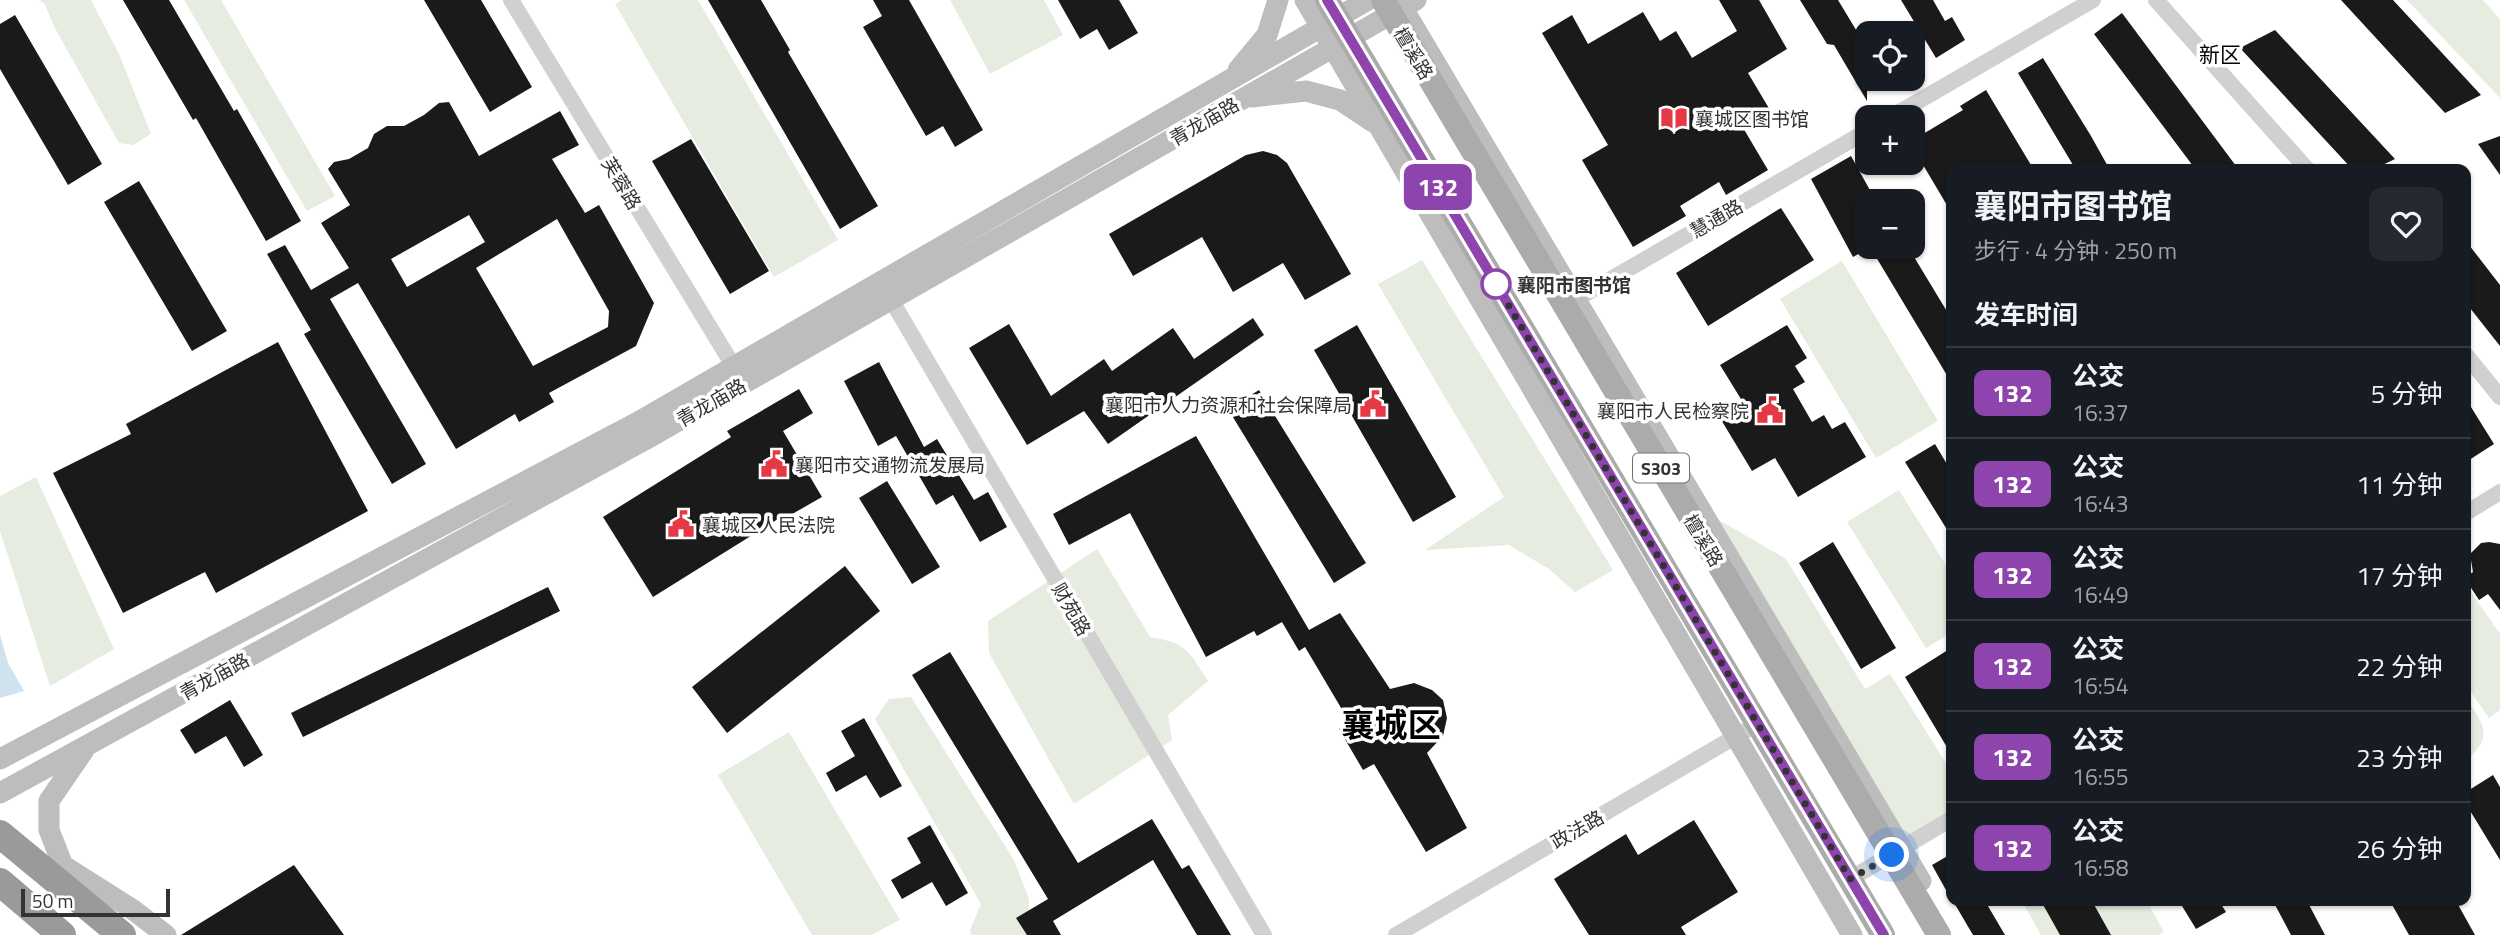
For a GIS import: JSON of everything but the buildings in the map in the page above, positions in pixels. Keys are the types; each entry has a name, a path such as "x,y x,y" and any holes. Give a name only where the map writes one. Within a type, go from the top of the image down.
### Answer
{"highway":[{"path":"0,834 122,935"},
{"path":"0,882 62,935"}],"main road":[{"name":"檀溪路","path":"1398,4 1570,303 1897,851 1939,935"},
{"name":"S303","path":"1334,26 1884,935"}],"street":[{"name":"芙蓉路","path":"511,0 734,367"},
{"path":"1229,81 1267,35 1278,0"},
{"path":"1305,0 1334,26 1379,126 1852,935"},
{"name":"青龙庙路","path":"0,759 627,428 734,367 886,291 1243,98 1368,0"},
{"path":"1912,105 2093,0"},
{"path":"2156,0 2303,164"},
{"name":"青龙庙路","path":"0,793 567,483 1229,81 1334,26 1398,4"},
{"path":"1243,98 1306,91 1340,100 1379,126"},
{"name":"慧通路","path":"1570,303 1855,138"},
{"name":"财苑路","path":"886,291 1264,935"},
{"path":"2471,361 2500,397"},
{"path":"2471,510 2500,492"},
{"name":"政法路","path":"1396,935 1758,724"},
{"path":"0,747 46,735"},
{"path":"75,896 49,830 49,801 88,745"},
{"path":"1850,879 1946,822"},
{"path":"1897,851 1951,935"},
{"path":"64,866 132,909 166,935"}],"shaded area":[{"path":"38,0 91,0 119,54 151,134 133,145 119,143 55,28 44,3"},
{"path":"184,0 221,0 335,196 307,211"},
{"path":"622,0 698,0 838,240 774,277 615,4"},
{"path":"950,0 1044,0 1063,35 990,74"},
{"path":"2407,0 2483,0 2500,19 2500,98"},
{"path":"1422,260 1613,570 1575,592 1549,569 1509,545 1425,550 1504,497 1378,284"},
{"path":"1842,261 1938,421 1876,458 1780,299"},
{"path":"36,477 114,649 50,686 0,531 0,496"},
{"path":"1899,490 1946,565 1946,636 1926,648 1847,522"},
{"path":"1700,509 1786,559 1865,689 1890,674 1946,763 1946,822 1902,848"},
{"path":"1097,549 1150,637 1179,645 1196,662 1208,681 1168,715 1172,740 1074,804 989,653 988,621"},
{"path":"2471,592 2500,634 2500,710 2489,718 2471,692"},
{"path":"911,697 1014,860 1029,899 1029,935 971,935 970,930 981,904 875,719 889,699"},
{"path":"2471,706 2483,730 2481,744 2471,756"},
{"path":"789,732 900,920 871,935 812,935 718,775"},
{"path":"2025,906 2150,906 2164,932 2158,935 2041,935"}],"water":[{"path":"0,635 8,663 24,691 0,698"}],"bus line":[{"name":"132","path":"1327,0 1884,935"}],"place":[{"name":"襄城区图书馆","path":"1674,118"},
{"name":"襄阳市图书馆","path":"1496,284"},
{"name":"襄阳市人力资源和社会保障局","path":"1373,404"},
{"name":"襄阳市人民检察院","path":"1770,410"},
{"name":"襄阳市交通物流发展局","path":"774,464"},
{"name":"襄城区人民法院","path":"681,524"}],"district":[{"name":"新区","path":"2220,54"},
{"name":"襄城区","path":"1391,725"}],"route":[{"path":"1496,284 1850,879 1892,855"}]}
